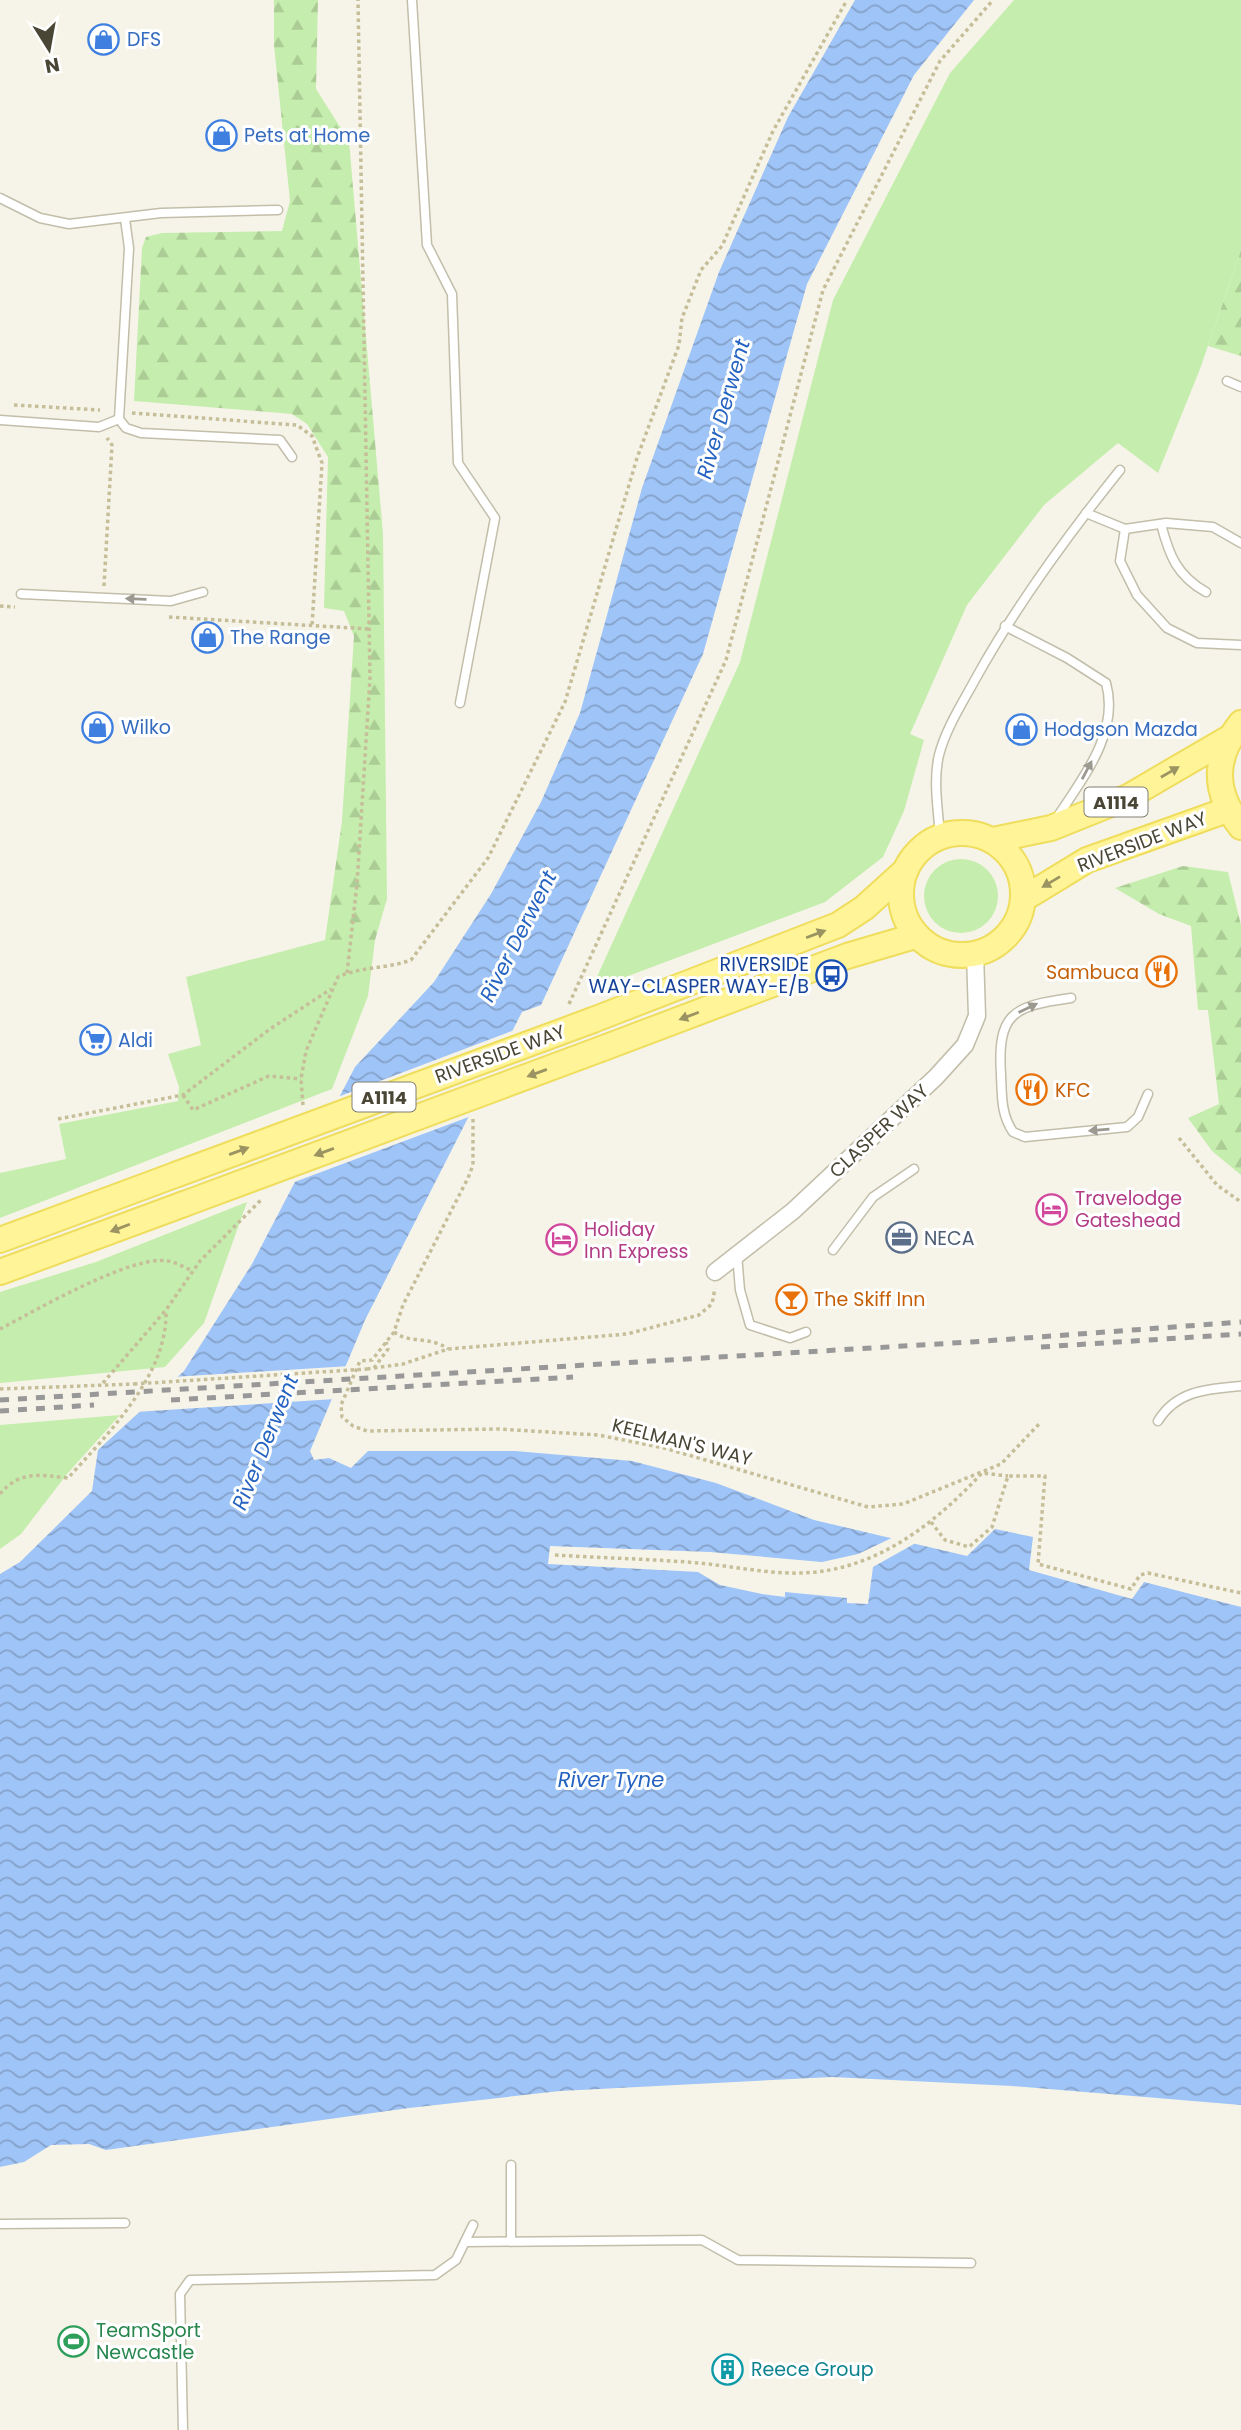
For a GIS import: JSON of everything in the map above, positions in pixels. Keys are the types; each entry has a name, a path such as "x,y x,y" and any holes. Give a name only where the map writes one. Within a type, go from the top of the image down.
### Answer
{"main road":[{"name":"A1114","path":"906,870 918,852 940,835 972,834 993,840 1051,828 1128,797 1235,731"},
{"path":"1234,818 1219,784 1222,757 1235,731"},
{"name":"RIVERSIDE WAY","path":"1023,899 1087,860 1234,818"},
{"path":"906,870 900,893 905,916 915,936 943,953 975,953 1003,938 1017,920 1023,899 1022,877 1010,856 993,840"},
{"name":"RIVERSIDE WAY","path":"0,1240 593,1020 838,925 864,908 906,870"},
{"name":"RIVERSIDE WAY","path":"0,1272 847,956 915,936"}],"street":[{"name":"CLASPER WAY","path":"715,1272 793,1211 936,1077 965,1045 977,1016 975,953"}],"lane":[{"path":"412,0 427,245 452,294 458,463 495,518 460,703"},
{"path":"0,198 40,218 69,224 161,213 278,210"},
{"path":"125,219 129,248 118,416 126,428 141,433 246,436 280,440 292,457"},
{"path":"1227,381 1241,387"},
{"path":"0,420 99,427 118,416"},
{"path":"940,835 937,803 939,755 957,713 1005,626 1119,470"},
{"path":"1086,513 1125,529 1161,524 1213,527 1241,542"},
{"path":"1161,524 1173,565 1188,583 1206,592"},
{"path":"1125,529 1120,561 1137,595 1167,628 1197,643 1241,645"},
{"path":"21,594 171,601 203,592"},
{"path":"1005,626 1066,658 1106,683 1111,703 1108,726 1091,762 1051,828"},
{"path":"1071,998 1028,1006 1006,1025 999,1044 1003,1117 1013,1132 1025,1137 1127,1127 1138,1117 1148,1094"},
{"path":"833,1250 873,1197 914,1169"},
{"path":"737,1254 740,1290 750,1325 790,1338 806,1332"},
{"path":"1158,1421 1169,1404 1199,1390 1241,1386"},
{"path":"511,2165 511,2239"},
{"path":"0,2224 125,2224"},
{"path":"183,2430 180,2294 190,2280 435,2275 456,2260 473,2225"},
{"path":"465,2242 511,2239 702,2240 738,2260 971,2263"}],"path":[{"path":"358,0 369,705 357,884 347,973 363,967 393,967 411,960 488,858 522,794 565,702 637,458 679,345 682,318 701,270 722,246 773,131 847,0"},
{"path":"560,1007 570,1003 726,660 823,290 940,61 993,0"},
{"path":"13,405 100,410 118,416 297,425 312,436 322,463 312,626 369,629"},
{"path":"100,410 99,427 112,444 103,598"},
{"path":"58,1119 183,1095 270,1029 332,988"},
{"path":"183,1095 193,1110 269,1076 301,1079"},
{"name":"KEELMAN'S WAY","path":"474,1116 473,1166 468,1178 403,1305 394,1332 372,1360 360,1361 341,1405 342,1417 353,1426 367,1431 498,1429 598,1435 664,1448 868,1507 903,1504 1001,1464 1040,1423"},
{"path":"1178,1139 1217,1185 1241,1202"},
{"path":"0,1329 66,1295 144,1261 168,1261 193,1271"},
{"path":"0,1389 103,1383 134,1384 367,1369 403,1364 448,1349 627,1334 699,1315 712,1304 715,1272"},
{"path":"0,1494 10,1482 28,1474 68,1478 124,1416 163,1340 166,1310 103,1383"},
{"path":"394,1332 401,1337 435,1340 448,1349"},
{"path":"374,1368 388,1349 386,1342"},
{"path":"555,1555 790,1573 827,1571 871,1559 931,1522 982,1473 1045,1476 1038,1564 1131,1589 1140,1575 1148,1573 1241,1593"},
{"path":"931,1522 945,1539 969,1547 992,1527 1008,1476"}],"green space":[{"path":"274,0 318,0 316,89 349,141 383,534 387,899 375,940 325,940 342,821 354,636 344,611 324,608 328,457 307,424 292,414 134,401 142,248 146,237 162,233 282,231 290,201 274,45"},
{"path":"1014,0 1241,0 1241,250 1200,369 1158,473 1118,443 1044,505 967,605 910,734 924,740 904,811 883,857 825,902 591,990 740,662 833,300 950,73"},
{"path":"1241,250 1241,356 1208,346"},
{"path":"968,859 988,869 996,882 996,910 988,923 975,931 954,933 934,923 926,910 924,889 934,869 947,861"},
{"path":"1183,866 1228,872 1241,925 1241,1175 1212,1151 1188,1118 1219,1104 1208,1010 1198,1010 1191,926 1159,914 1115,888"},
{"path":"325,940 375,940 368,996 332,1089 0,1218 0,1173 66,1159 59,1124 178,1101 179,1087 168,1054 201,1045 186,977"},
{"path":"247,1202 204,1323 165,1367 0,1383 0,1292 96,1262"},
{"path":"120,1415 67,1474 21,1534 0,1549 0,1425"}],"water":[{"path":"855,0 974,0 914,75 807,284 703,654 541,1005 522,1012 365,1320 310,1451 314,1460 329,1458 351,1468 368,1451 515,1451 632,1461 716,1483 814,1520 967,1556 995,1529 1033,1537 1029,1570 1132,1599 1144,1582 1241,1607 1241,2105 1012,2086 832,2077 560,2091 409,2108 106,2150 89,2144 51,2145 24,2162 0,2167 0,1574 20,1562 92,1491 98,1450 184,1371 252,1264 355,1067 434,982 491,894 541,802 580,713 642,488 719,272 788,117"}],"pier":[{"path":"517,1029 474,1115 289,1184 335,1098"},
{"path":"350,1366 335,1399 135,1412 172,1377"},
{"path":"898,1535 921,1540 873,1567 868,1604 847,1603 847,1598 785,1592 785,1597 762,1594 720,1585 698,1572 548,1564 550,1546 710,1552 822,1562 858,1554"}],"railway":[{"path":"0,1400 971,1342 1241,1322"},
{"path":"1041,1347 1241,1334"},
{"path":"171,1400 573,1377"},
{"path":"0,1411 94,1405"}],"place":[{"name":"DFS","path":"104,39"},
{"name":"Pets at Home","path":"221,135"},
{"name":"The Range","path":"207,637"},
{"name":"Wilko","path":"98,727"},
{"name":"Hodgson Mazda","path":"1021,729"},
{"name":"Sambuca","path":"1162,972"},
{"name":"RIVERSIDE WAY-CLASPER WAY-E/B","path":"832,975"},
{"name":"Aldi","path":"95,1040"},
{"name":"KFC","path":"1032,1090"},
{"name":"Travelodge Gateshead","path":"1052,1209"},
{"name":"NECA","path":"901,1238"},
{"name":"Holiday Inn Express","path":"561,1240"},
{"name":"The Skiff Inn","path":"791,1299"},
{"name":"TeamSport Newcastle","path":"73,2341"},
{"name":"Reece Group","path":"728,2369"}],"water label":[{"name":"River Derwent","path":"723,409"},
{"name":"River Derwent","path":"518,936"},
{"name":"River Derwent","path":"265,1442"},
{"name":"River Tyne","path":"611,1779"}]}
